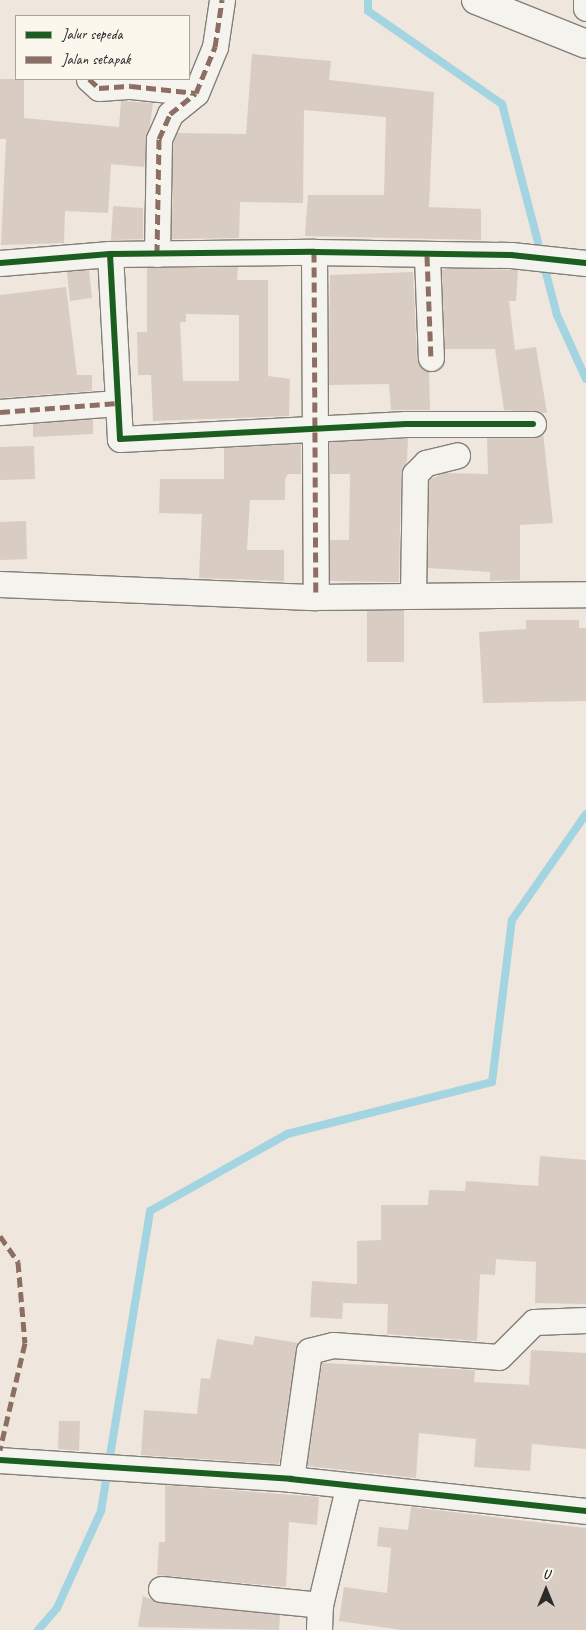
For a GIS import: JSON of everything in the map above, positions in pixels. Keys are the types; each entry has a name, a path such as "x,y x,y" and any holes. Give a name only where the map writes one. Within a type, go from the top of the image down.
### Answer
{"main road":[{"path":"476,0 586,44"}],"street":[{"path":"157,254 159,140 170,114 196,92 215,47 222,0"},
{"path":"586,0 586,8"},
{"path":"91,80 99,88 132,86 196,92"},
{"path":"314,252 316,597"},
{"path":"0,263 110,254 314,252 427,256 511,255 586,263"},
{"path":"110,254 120,439 316,430 533,424"},
{"path":"427,256 431,358"},
{"path":"0,412 118,402"},
{"path":"413,595 415,474 426,463 457,455"},
{"path":"0,584 316,597 586,594"},
{"path":"291,1479 309,1351 333,1345 499,1358 534,1322 586,1320"},
{"path":"0,1460 291,1479 348,1488 586,1511"},
{"path":"319,1630 320,1605 348,1488"},
{"path":"161,1589 320,1605"}],"building":[{"path":"252,54 331,61 329,80 434,92 429,207 481,209 481,240 305,236 308,195 384,195 386,117 304,110 303,203 240,202 239,238 172,239 173,142 177,133 246,134"},
{"path":"0,79 24,80 24,118 119,127 121,101 153,103 144,167 111,164 108,213 65,211 64,243 1,245 6,139 0,139"},
{"path":"113,206 143,208 143,239 111,240"},
{"path":"238,267 237,280 268,280 268,376 290,379 289,416 153,421 151,375 138,375 137,332 147,332 147,268","holes":["186,314 239,315 239,381 183,381 180,322 186,322"]},
{"path":"451,268 518,270 516,301 509,301 515,350 536,347 547,413 504,410 495,349 445,349 442,270"},
{"path":"89,270 92,298 70,301 67,272"},
{"path":"413,272 417,359 429,372 430,410 391,410 389,384 329,385 330,275"},
{"path":"66,287 77,375 92,375 92,391 0,398 0,295"},
{"path":"93,419 93,434 33,437 33,424"},
{"path":"543,433 553,523 520,525 520,580 490,581 490,572 428,568 429,480 444,473 488,474 487,438 533,438"},
{"path":"408,438 407,461 401,474 399,582 330,581 330,540 349,540 350,474 330,474 329,442"},
{"path":"301,444 301,474 288,474 285,479 285,500 250,500 247,550 284,550 284,581 199,578 202,514 159,513 160,479 224,479 224,448"},
{"path":"34,446 35,479 0,480 0,447"},
{"path":"26,521 27,559 0,560 0,522"},
{"path":"404,610 404,662 367,662 367,611"},
{"path":"526,620 579,620 579,628 586,628 586,701 483,703 479,632 526,629"},
{"path":"540,1156 586,1160 586,1304 535,1303 536,1262 496,1259 495,1275 480,1274 477,1341 387,1334 388,1304 343,1303 342,1319 310,1317 312,1281 357,1284 357,1241 381,1240 381,1205 428,1205 429,1190 465,1191 466,1181 538,1186"},
{"path":"255,1336 298,1343 279,1464 141,1455 144,1410 197,1414 201,1378 210,1379 217,1339 253,1345"},
{"path":"531,1350 586,1353 586,1449 532,1444 530,1471 474,1467 476,1439 419,1433 416,1478 307,1466 322,1363 475,1370 474,1382 529,1385"},
{"path":"59,1421 80,1421 79,1451 58,1449"},
{"path":"165,1485 319,1497 317,1525 289,1522 286,1587 157,1575 159,1542 165,1542"},
{"path":"411,1507 586,1528 586,1630 402,1630 339,1621 344,1587 387,1593 391,1548 377,1546 379,1527 408,1530"},
{"path":"143,1596 160,1603 280,1615 279,1630 138,1627"}],"waterway":[{"path":"368,0 368,11 502,104 557,315 586,379"},
{"path":"38,1630 57,1608 101,1511 150,1211 287,1134 492,1082 512,920 586,814"}],"marked path":[{"path":"157,254 159,139 170,114 196,93 215,47 222,0"},
{"path":"90,80 99,88 131,86 196,93"},
{"path":"314,252 316,597"},
{"path":"427,256 431,358"},
{"path":"0,412 118,403"},
{"path":"0,1236 18,1262 25,1343 0,1450"}],"cycle path":[{"path":"0,263 110,254 314,252 511,255 586,263"},
{"path":"110,254 120,439 406,424 533,424"},
{"path":"0,1460 291,1479 586,1511"}]}
